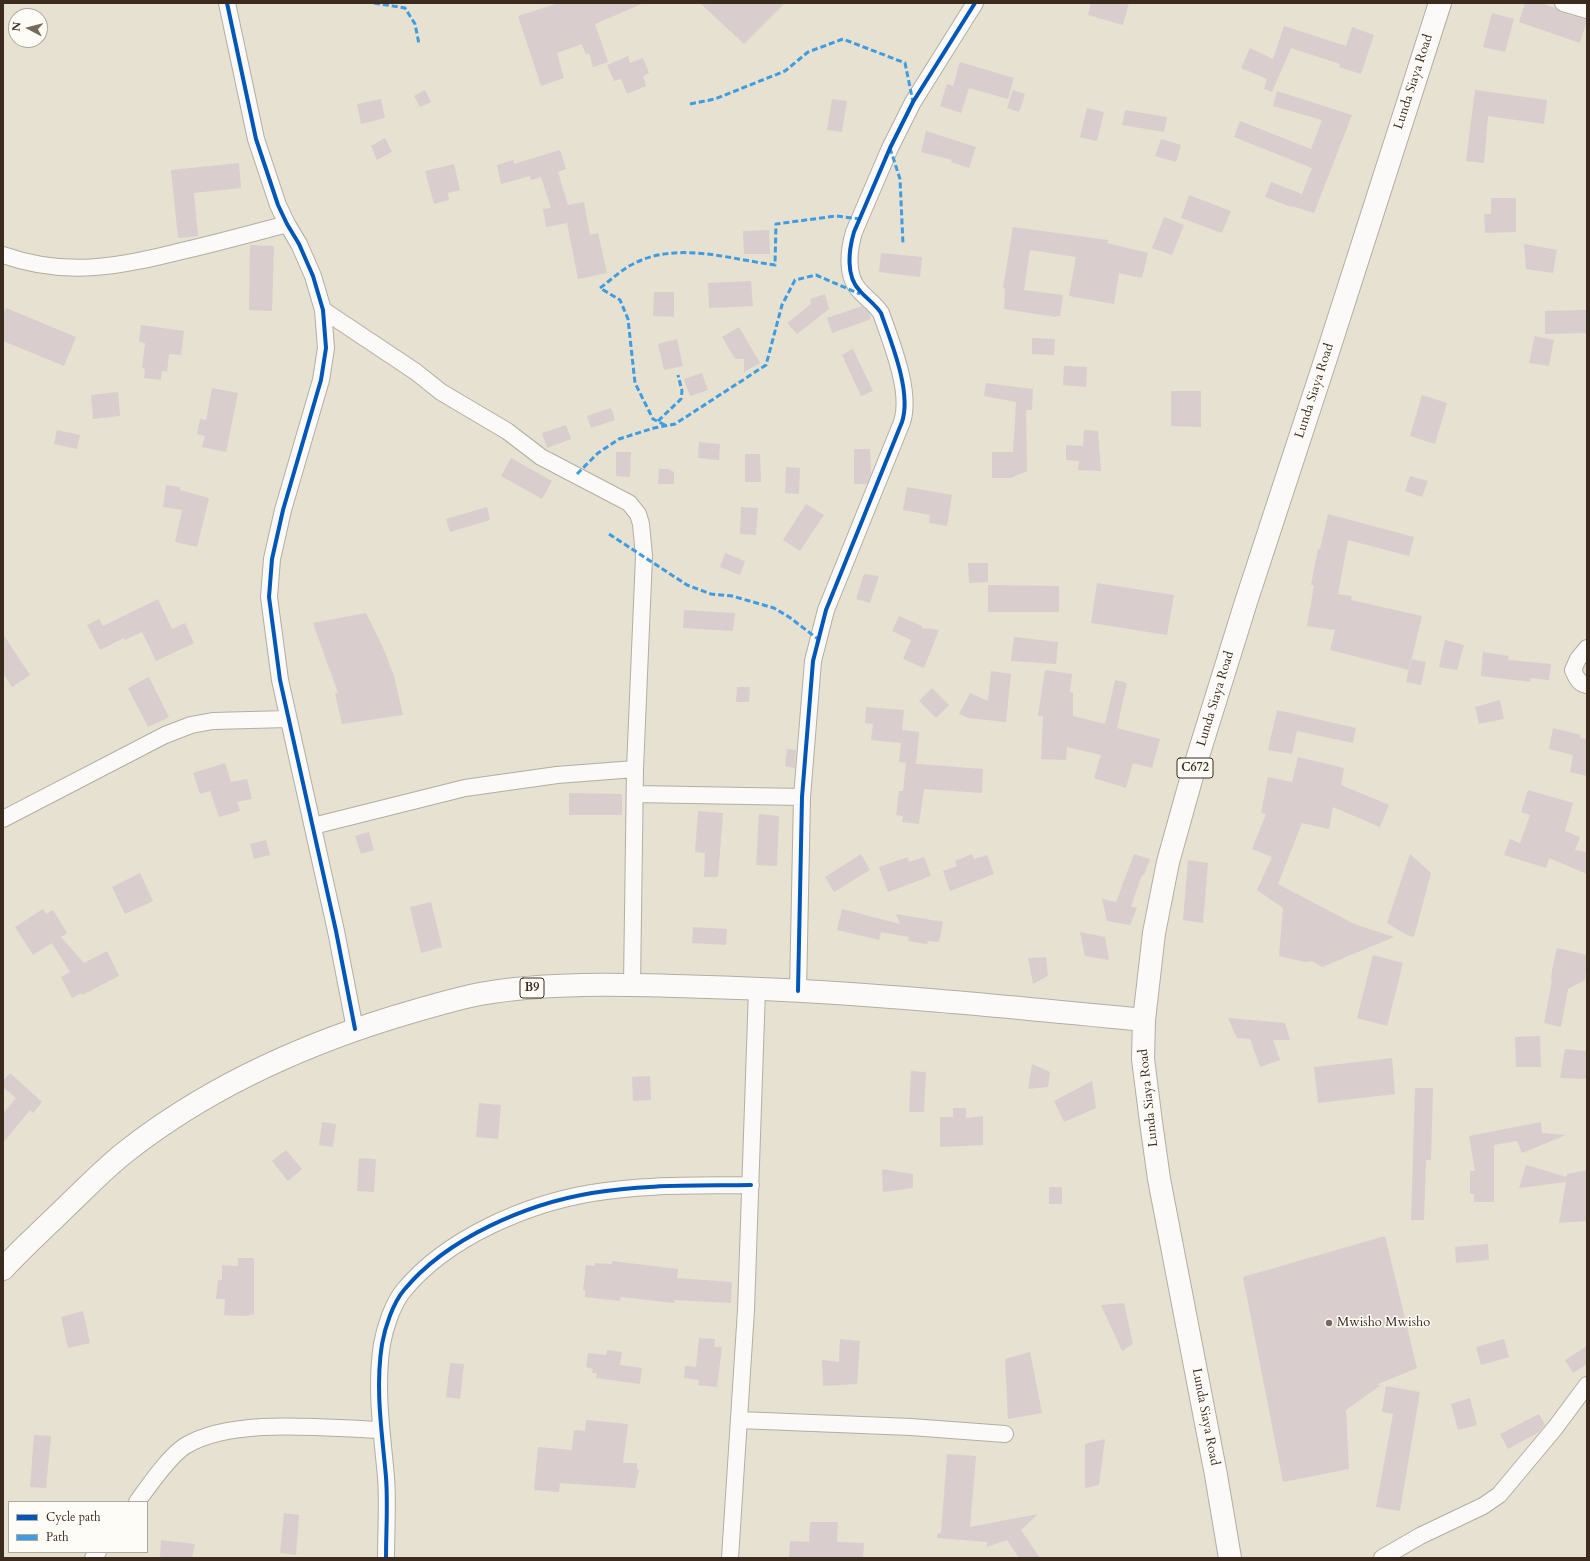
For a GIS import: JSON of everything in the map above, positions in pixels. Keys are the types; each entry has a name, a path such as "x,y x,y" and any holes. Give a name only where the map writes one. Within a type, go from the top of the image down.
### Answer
{"main road":[{"name":"Lunda Siaya Road","path":"1230,1558 1216,1475 1159,1179 1143,1059 1144,1020 1154,932 1168,862 1182,811 1246,602 1440,3"},
{"name":"B9","path":"3,1269 128,1150 177,1117 246,1075 300,1050 355,1030 430,1006 480,994 522,989 632,985 757,988 950,1001 1144,1020"}],"street":[{"path":"227,3 256,139 287,224 299,244 313,276 323,310 326,348 321,380 283,510 272,559 269,597 274,641 288,719 313,826 355,1030"},
{"path":"798,990 802,797 810,681 813,661 824,618 902,422 906,406 900,376 881,313 876,306 858,290 853,279 850,263 850,245 854,232 890,148 913,102 975,3"},
{"path":"1563,3 1587,10"},
{"path":"3,255 21,261 53,267 103,268 137,262 287,224"},
{"path":"323,310 416,372 441,392 507,431 541,457 629,503 638,514 641,524 644,556 644,588 635,769 632,985"},
{"path":"1587,648 1578,659 1574,670 1576,678 1584,685 1587,685"},
{"path":"3,819 152,741 190,724 213,721 288,719"},
{"path":"313,826 465,788 557,775 635,769"},
{"path":"635,794 802,797"},
{"path":"730,1558 746,1310 757,988"},
{"path":"386,1558 386,1478 378,1404 382,1343 392,1314 403,1291 422,1272 444,1254 479,1232 527,1210 554,1201 592,1193 632,1189 751,1185"},
{"path":"1382,1558 1407,1543 1483,1506 1499,1495 1555,1428 1587,1385"},
{"path":"738,1420 910,1427 1004,1434"},
{"path":"138,1501 183,1447 199,1439 220,1432 247,1427 380,1430"}],"building":[{"path":"559,3 644,3 595,24 608,62 593,67 589,53 586,55 582,44 557,53 564,78 541,86 518,16"},
{"path":"700,3 785,3 744,44"},
{"path":"1091,3 1129,3 1123,25 1088,15"},
{"path":"1525,3 1541,3 1555,8 1560,12 1587,20 1580,43 1519,22"},
{"path":"1492,13 1514,19 1505,52 1483,47"},
{"path":"1284,26 1346,46 1352,27 1374,35 1361,74 1339,67 1340,64 1291,48 1272,92 1264,89 1267,79 1241,68 1250,48 1273,59"},
{"path":"628,56 630,63 643,58 649,73 643,76 646,86 627,94 621,79 614,81 607,65"},
{"path":"960,62 1014,78 1008,99 969,88 961,113 940,106 947,84 953,86"},
{"path":"425,90 431,102 420,107 414,96"},
{"path":"1013,90 1025,94 1019,112 1007,108"},
{"path":"1475,90 1547,100 1544,124 1488,116 1484,163 1466,161"},
{"path":"1277,91 1352,115 1314,213 1292,206 1291,207 1265,197 1271,182 1302,194 1312,168 1234,137 1240,121 1311,149 1322,120 1273,106"},
{"path":"381,99 385,118 361,124 357,104"},
{"path":"832,99 847,101 842,132 827,130"},
{"path":"1087,108 1104,112 1097,141 1080,137"},
{"path":"1125,110 1167,117 1164,132 1122,125"},
{"path":"926,131 976,147 969,168 951,162 952,160 921,152"},
{"path":"385,138 392,152 377,160 371,146"},
{"path":"1161,139 1181,145 1176,162 1155,156"},
{"path":"560,150 566,169 558,172 568,205 584,202 590,235 598,233 607,273 578,279 567,223 546,227 543,209 551,208 541,177 531,180 530,176 501,184 497,165 513,160 514,164"},
{"path":"239,163 241,188 194,193 198,236 178,238 171,170"},
{"path":"454,164 460,190 448,193 449,200 434,204 425,171"},
{"path":"1189,195 1231,211 1222,233 1181,218"},
{"path":"1491,198 1516,198 1516,232 1485,233 1484,214 1491,214"},
{"path":"1164,217 1184,225 1172,255 1152,248"},
{"path":"1013,227 1108,240 1107,243 1148,253 1142,278 1119,273 1114,304 1069,296 1076,257 1030,250 1024,290 1063,295 1060,316 1056,317 1004,309 1005,288 1003,288"},
{"path":"769,230 770,254 744,254 743,231"},
{"path":"1524,244 1557,250 1553,273 1526,269"},
{"path":"250,245 274,246 272,311 249,310"},
{"path":"881,253 922,257 920,277 879,272"},
{"path":"751,281 753,306 709,308 708,283"},
{"path":"654,292 674,292 674,317 653,316"},
{"path":"825,294 829,309 797,334 787,323 811,304 810,299"},
{"path":"862,306 869,313 871,319 832,333 827,318"},
{"path":"6,308 76,337 64,366 3,341 3,316"},
{"path":"1587,310 1587,333 1545,334 1545,311"},
{"path":"141,325 184,331 181,355 169,354 167,372 162,371 161,380 144,378 145,369 142,368 145,343 139,342"},
{"path":"739,327 760,363 744,372 744,359 735,359 722,337"},
{"path":"1535,336 1554,340 1549,366 1529,363"},
{"path":"1032,338 1055,339 1054,355 1032,354"},
{"path":"677,339 683,366 664,370 658,344"},
{"path":"853,349 873,391 861,396 842,355"},
{"path":"1064,366 1087,367 1086,387 1063,385"},
{"path":"702,373 708,390 690,396 684,379"},
{"path":"986,383 1033,389 1032,410 1026,410 1027,471 1011,478 992,478 992,452 1013,452 1016,402 984,396"},
{"path":"212,388 238,393 226,452 202,447 205,436 197,434 200,419 206,420"},
{"path":"1171,391 1201,391 1201,427 1171,426"},
{"path":"118,392 120,416 93,419 91,395"},
{"path":"1422,395 1447,403 1435,444 1410,436"},
{"path":"611,408 615,420 591,428 587,416"},
{"path":"566,425 571,439 547,448 542,433"},
{"path":"57,430 80,435 77,449 54,444"},
{"path":"1084,430 1098,431 1101,471 1078,470 1079,461 1066,460 1066,445 1083,446"},
{"path":"699,442 720,444 719,460 698,458"},
{"path":"854,449 870,449 871,474 867,484 854,484"},
{"path":"616,452 631,452 630,477 616,476"},
{"path":"745,454 760,454 761,482 745,482"},
{"path":"511,458 552,481 542,499 501,476"},
{"path":"786,467 800,468 799,494 785,493"},
{"path":"659,469 668,469 674,472 674,484 658,484"},
{"path":"1410,476 1428,481 1422,497 1405,491"},
{"path":"166,485 180,487 180,490 209,498 197,547 175,542 182,510 163,507"},
{"path":"907,487 952,495 947,526 929,523 930,515 903,510"},
{"path":"806,504 824,515 800,551 783,540"},
{"path":"487,507 490,520 450,532 446,519"},
{"path":"741,507 758,508 756,535 740,534"},
{"path":"1328,514 1414,537 1409,556 1348,540 1338,594 1352,596 1351,600 1422,616 1409,670 1330,650 1335,630 1307,626 1314,585 1311,585 1318,549 1320,549"},
{"path":"725,553 745,561 740,575 720,567"},
{"path":"968,563 988,563 988,582 969,583"},
{"path":"864,574 879,576 870,603 856,599"},
{"path":"1097,583 1174,595 1167,635 1091,623"},
{"path":"988,585 1059,586 1059,612 988,612"},
{"path":"158,599 172,629 185,623 194,643 156,661 142,632 125,640 124,638 100,650 87,625 99,619 103,626"},
{"path":"684,610 735,613 733,631 683,628"},
{"path":"366,613 384,650 394,676 403,715 342,724 335,693 338,693 313,623"},
{"path":"899,616 922,626 922,628 939,630 924,668 903,659 911,640 892,631"},
{"path":"3,634 30,675 12,687 3,673"},
{"path":"1014,637 1058,642 1056,664 1011,661"},
{"path":"1445,640 1464,645 1457,670 1439,667"},
{"path":"1483,652 1509,656 1508,660 1551,664 1549,680 1530,678 1531,682 1481,676"},
{"path":"1411,659 1426,662 1421,685 1406,682"},
{"path":"1045,670 1072,674 1070,692 1073,693 1073,716 1105,724 1115,680 1127,683 1117,728 1160,739 1152,768 1133,763 1126,788 1094,778 1101,755 1067,747 1066,760 1041,759 1043,716 1038,716"},
{"path":"991,671 1011,674 1006,722 968,718 959,714 970,693 988,701"},
{"path":"149,677 169,717 148,727 128,688"},
{"path":"737,687 750,687 749,702 736,702"},
{"path":"932,688 949,705 936,718 919,701"},
{"path":"1500,700 1504,719 1479,724 1475,707"},
{"path":"866,707 904,710 902,730 919,732 916,764 899,762 901,743 871,740 873,724 865,723"},
{"path":"1277,710 1356,728 1353,743 1297,731 1292,754 1268,750"},
{"path":"1553,728 1581,735 1580,738 1587,739 1587,776 1570,772 1573,755 1549,749"},
{"path":"787,749 796,750 795,768 785,766"},
{"path":"1298,757 1344,768 1341,785 1389,805 1380,827 1333,807 1329,829 1302,823 1278,884 1354,924 1394,937 1322,967 1312,961 1305,962 1279,956 1283,908 1257,890 1272,857 1252,849 1266,814 1261,813 1268,777 1292,782"},
{"path":"225,763 231,782 247,779 252,799 237,802 240,811 219,817 210,791 200,794 193,773"},
{"path":"906,763 983,769 982,793 924,789 919,824 902,822 903,816 896,815 899,791 903,791"},
{"path":"1528,790 1573,803 1565,831 1580,837 1575,850 1587,852 1587,874 1549,858 1546,868 1504,855 1510,839 1520,843 1530,815 1521,812"},
{"path":"569,793 622,794 622,815 569,815"},
{"path":"698,811 723,813 718,877 704,877 705,853 695,852"},
{"path":"759,814 779,816 777,866 756,865"},
{"path":"369,832 374,850 361,854 355,836"},
{"path":"266,840 270,855 254,859 250,844"},
{"path":"861,854 870,870 834,892 825,877"},
{"path":"972,854 974,859 987,855 994,874 950,891 943,871 957,866 955,861"},
{"path":"1134,854 1150,859 1144,875 1142,875 1131,906 1137,908 1130,925 1107,921 1102,899 1116,902"},
{"path":"1410,854 1431,873 1414,937 1407,935 1387,923"},
{"path":"908,857 909,862 924,857 931,876 888,892 879,867"},
{"path":"1188,860 1208,863 1203,923 1183,920"},
{"path":"140,873 153,901 125,914 112,887"},
{"path":"431,902 442,947 421,953 410,907"},
{"path":"43,909 46,914 53,910 67,933 61,937 84,963 107,951 119,976 82,995 81,993 72,998 61,977 70,972 52,943 33,955 15,927"},
{"path":"842,909 900,924 896,914 943,922 939,942 928,941 927,944 908,941 909,937 881,932 879,940 837,930"},
{"path":"693,927 727,929 726,945 692,943"},
{"path":"1080,932 1105,937 1109,960 1085,956"},
{"path":"1557,948 1587,955 1585,980 1568,989 1561,1027 1544,1023"},
{"path":"1373,955 1403,963 1387,1026 1357,1018"},
{"path":"1046,957 1048,976 1033,984 1028,958"},
{"path":"1228,1018 1285,1023 1290,1040 1273,1040 1280,1060 1260,1067 1250,1039 1237,1038"},
{"path":"1540,1036 1541,1067 1516,1067 1515,1037"},
{"path":"1565,1049 1587,1051 1587,1079 1560,1078"},
{"path":"1392,1058 1395,1094 1318,1103 1314,1067"},
{"path":"1032,1064 1050,1072 1048,1087 1028,1089"},
{"path":"911,1071 926,1072 924,1112 909,1112"},
{"path":"10,1073 42,1102 33,1113 30,1110 3,1143 3,1114 16,1098 3,1087 3,1081"},
{"path":"650,1076 651,1100 633,1101 632,1077"},
{"path":"1092,1081 1096,1108 1064,1122 1054,1101"},
{"path":"1415,1088 1433,1088 1431,1160 1426,1160 1424,1220 1411,1220"},
{"path":"479,1103 501,1105 498,1139 476,1137"},
{"path":"953,1108 966,1108 966,1118 983,1116 983,1145 940,1147 940,1117 953,1117"},
{"path":"322,1122 336,1124 333,1147 319,1145"},
{"path":"1541,1122 1542,1133 1566,1135 1522,1153 1517,1141 1494,1145 1494,1202 1474,1202 1474,1194 1470,1194 1470,1171 1475,1171 1469,1136"},
{"path":"286,1150 302,1169 288,1181 272,1161"},
{"path":"359,1158 376,1159 374,1192 357,1191"},
{"path":"1526,1165 1567,1177 1567,1174 1587,1170 1587,1221 1559,1223 1566,1182 1519,1188"},
{"path":"882,1169 913,1174 913,1188 883,1192"},
{"path":"1049,1187 1062,1187 1062,1204 1049,1204"},
{"name":"Mwisho Mwisho","path":"1385,1236 1417,1368 1376,1385 1381,1385 1346,1410 1349,1469 1283,1482 1243,1277"},
{"path":"1488,1244 1489,1260 1456,1263 1455,1247"},
{"path":"238,1258 254,1258 254,1314 245,1316 224,1315 225,1299 216,1299 218,1280 222,1280 222,1265 238,1266"},
{"path":"612,1261 678,1269 677,1278 732,1282 731,1303 675,1300 674,1303 621,1297 620,1301 585,1297 585,1290 583,1290 586,1265 595,1266 595,1263 612,1264"},
{"path":"1124,1303 1133,1344 1122,1351 1101,1305"},
{"path":"83,1311 90,1343 68,1348 61,1317"},
{"path":"699,1338 715,1339 714,1347 722,1347 717,1387 698,1385 699,1380 684,1378 685,1366 696,1367"},
{"path":"840,1339 860,1341 857,1384 823,1386 822,1360 839,1362"},
{"path":"1504,1339 1509,1357 1481,1365 1476,1347"},
{"path":"1587,1346 1587,1364 1573,1373 1565,1360"},
{"path":"607,1350 622,1352 620,1365 642,1368 640,1384 596,1378 597,1373 592,1373 593,1369 586,1367 588,1353 606,1355"},
{"path":"1030,1352 1042,1413 1008,1419 1005,1359"},
{"path":"450,1363 464,1364 460,1399 446,1397"},
{"path":"1386,1386 1420,1392 1400,1511 1376,1507 1393,1414 1382,1412"},
{"path":"1470,1398 1477,1425 1458,1430 1451,1404"},
{"path":"1539,1414 1545,1425 1539,1432 1508,1449 1500,1434"},
{"path":"586,1420 628,1424 623,1463 637,1463 637,1469 639,1470 635,1488 560,1483 559,1492 534,1490 538,1447 572,1450 574,1430 585,1431"},
{"path":"34,1435 51,1436 46,1488 30,1487"},
{"path":"1105,1439 1099,1485 1085,1488 1085,1444"},
{"path":"947,1454 976,1456 970,1527 1038,1514 1021,1530 1040,1558 1019,1558 1007,1540 987,1547 987,1542 937,1538 937,1534 941,1533"},
{"path":"284,1513 299,1515 296,1555 280,1553"},
{"path":"810,1522 838,1522 837,1542 864,1543 863,1558 789,1558 790,1541 809,1542"},
{"path":"161,1540 195,1544 192,1558 160,1558"}],"marked path":[{"path":"374,3 405,8 415,24 419,44"},
{"path":"690,104 715,99 785,71 808,52 843,39 905,63 913,102"},
{"path":"890,148 900,179 903,244"},
{"path":"665,425 653,419 635,383 628,319 620,300 600,288 629,266 650,257 667,254 703,254 775,265 776,224 836,216 860,219"},
{"path":"577,474 598,453 619,439 654,428 675,424 766,365 782,305 795,280 816,275 860,294"},
{"path":"658,421 681,399 682,391 678,375"},
{"path":"609,534 687,585 711,594 732,596 774,608 789,617 818,639"}],"cycle path":[{"path":"227,3 256,139 278,205 299,244 313,276 323,310 326,348 321,380 283,510 272,559 269,597 280,680 336,931 355,1029"},
{"path":"798,991 802,797 813,661 826,610 902,422 904,410 902,382 895,352 881,313 855,285 852,278 850,270 851,246 854,232 890,148 913,102 975,3"},
{"path":"386,1558 387,1487 379,1394 382,1344 387,1323 396,1302 404,1290 422,1271 442,1254 489,1226 541,1205 567,1198 631,1188 751,1185"}],"place":[{"name":"Mwisho Mwisho","path":"1329,1323"}]}
